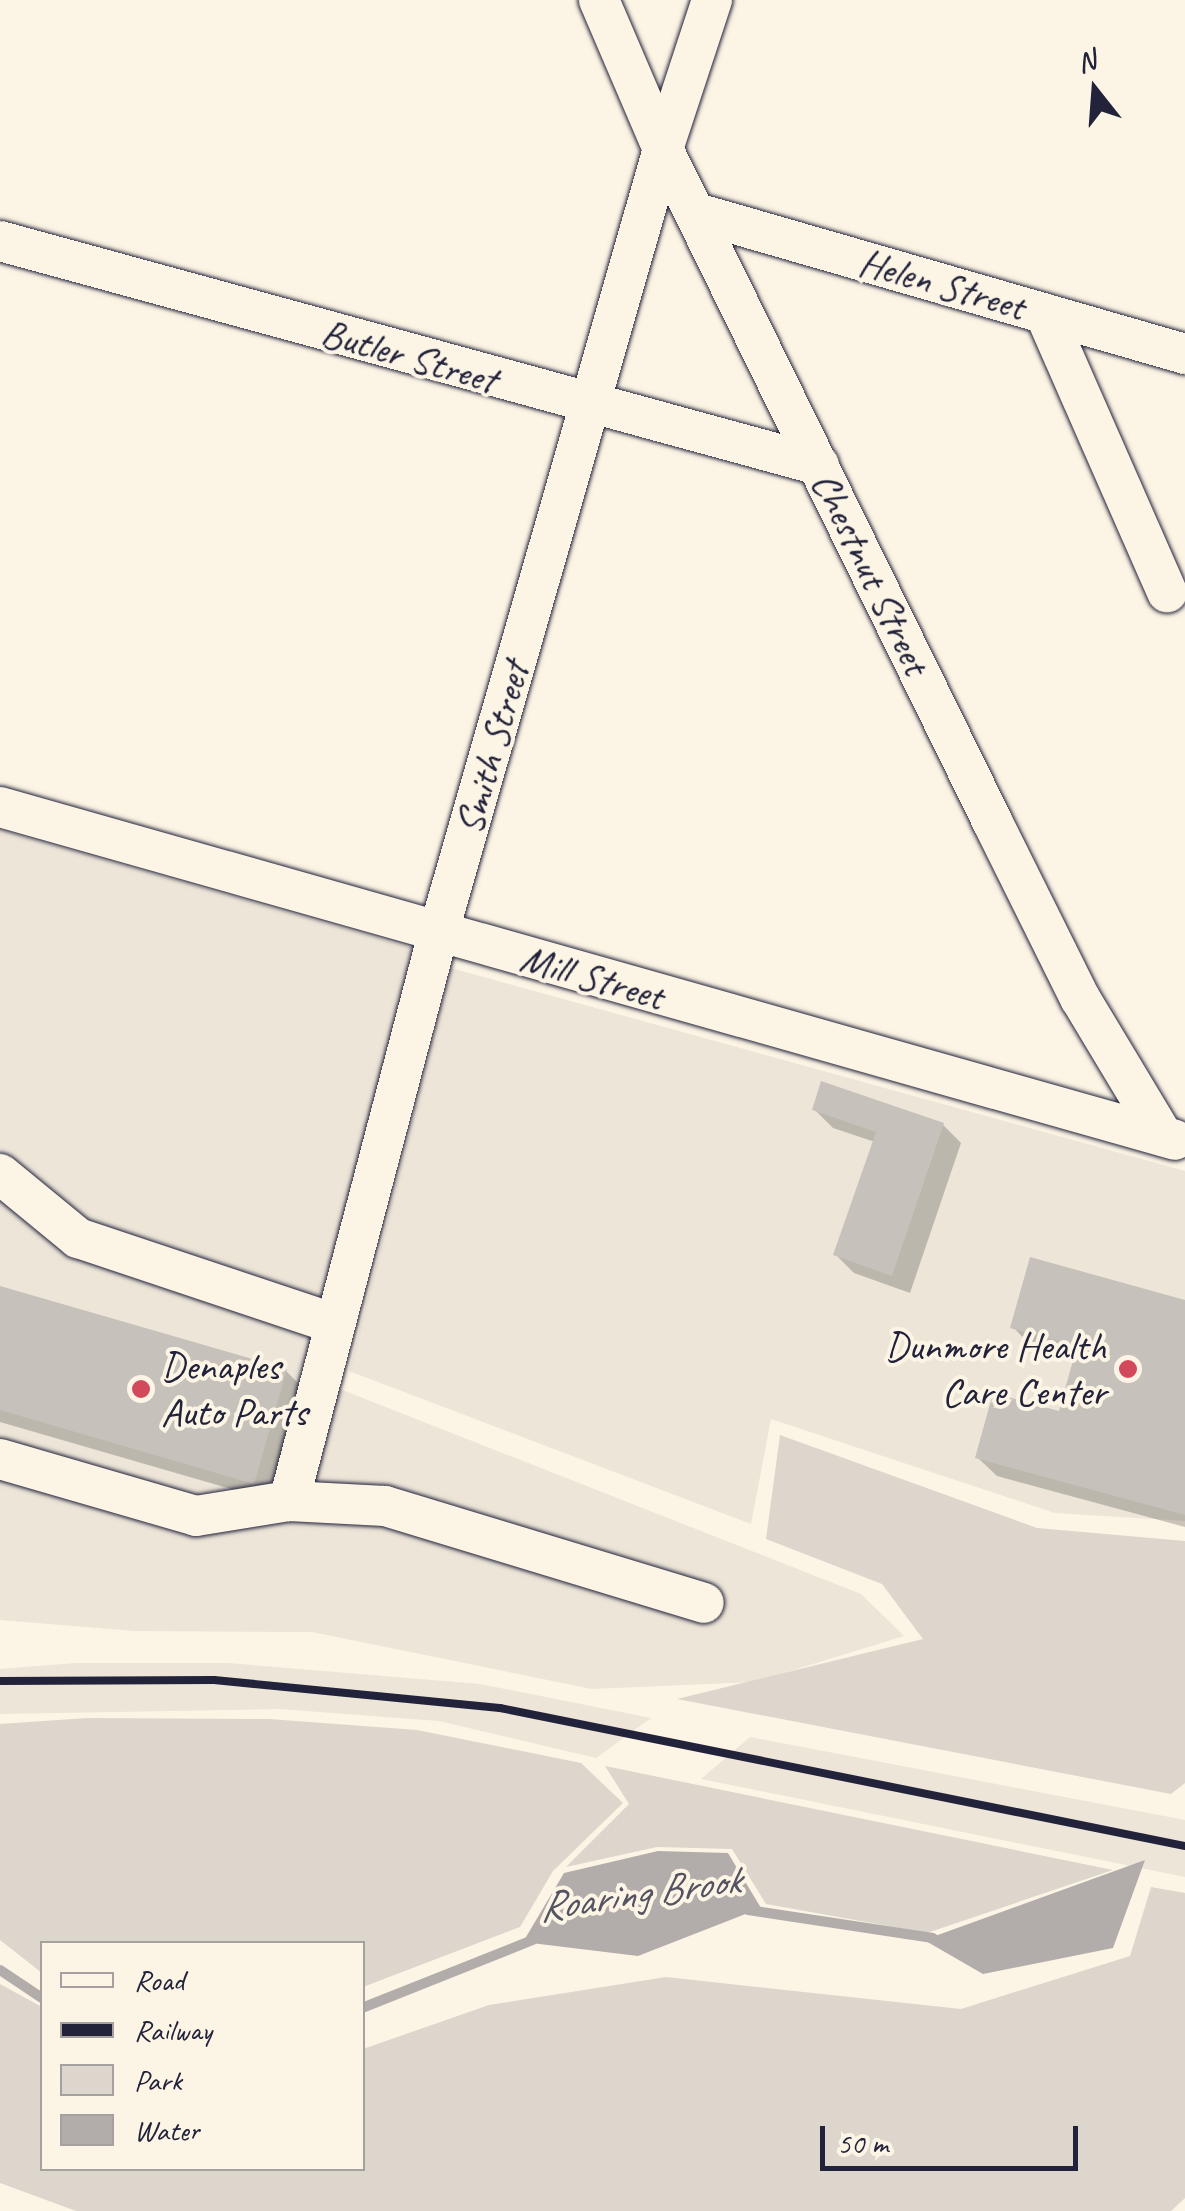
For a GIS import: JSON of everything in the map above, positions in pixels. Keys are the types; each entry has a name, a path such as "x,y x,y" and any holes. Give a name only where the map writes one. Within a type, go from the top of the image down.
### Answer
{"street":[{"name":"Chestnut Street","path":"599,0 663,149 700,214 1080,998 1174,1139"},
{"name":"Smith Street","path":"289,1501 438,934 663,149 712,0"},
{"name":"Helen Street","path":"700,214 1185,354"},
{"name":"Butler Street","path":"0,242 592,407 819,465"},
{"path":"1045,314 1167,592"},
{"name":"Mill Street","path":"0,808 1174,1139"},
{"path":"0,1174 78,1238 336,1324"},
{"path":"0,1459 196,1516 289,1501 385,1506 704,1602"}],"shaded area":[{"path":"0,830 433,954 312,1378 861,1594 904,1636 755,1682 592,1689 312,1632 135,1631 0,1620"},
{"path":"451,968 1185,1171 1185,1521 1055,1513 771,1419 751,1524 349,1371"},
{"path":"76,1663 228,1663 480,1684 651,1718 596,1758 439,1721 279,1709 0,1714 0,1669"},
{"path":"750,1737 1185,1820 1185,1877 701,1779"}],"green space":[{"path":"780,1435 1037,1528 1185,1541 1185,1783 1171,1794 677,1699 923,1639 882,1584 766,1539"},
{"path":"87,1718 269,1719 417,1730 581,1763 623,1803 553,1871 520,1927 365,1986 365,1941 40,1941 40,1971 0,1940 0,1724"},
{"path":"605,1766 1113,1870 927,1933 766,1904 732,1849 657,1847 566,1867 629,1804"},
{"path":"1151,1887 1185,1893 1185,2198 1171,2211 76,2211 0,2183 0,1984 40,2006 40,2171 365,2171 365,2048 489,2005 666,1977 961,2009 1130,1956"}],"water":[{"path":"658,1851 728,1853 761,1908 638,1956 523,1942 564,1873"},
{"path":"1145,1860 1113,1948 983,1974 924,1940"}],"building":[{"path":"821,1081 944,1123 892,1276 833,1255 876,1132 812,1110"},
{"name":"Dunmore Health Care Center","path":"1030,1257 1185,1300 1185,1515 975,1458 993,1393 1059,1411 1077,1346 1010,1328"},
{"name":"Denaples Auto Parts","path":"0,1286 287,1369 254,1484 0,1410"}],"waterway":[{"name":"Roaring Brook","path":"748,1910 933,1938"},
{"name":"Roaring Brook","path":"365,2007 533,1940"},
{"name":"Roaring Brook","path":"0,1970 40,1997"}],"railway":[{"path":"0,1681 214,1680 500,1708 1185,1846"}],"place":[{"name":"Dunmore Health Care Center","path":"1128,1369"},
{"name":"Denaples Auto Parts","path":"141,1389"}]}
